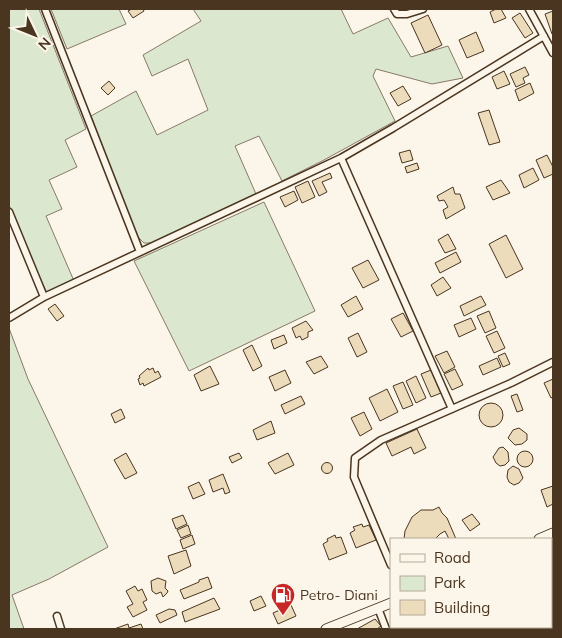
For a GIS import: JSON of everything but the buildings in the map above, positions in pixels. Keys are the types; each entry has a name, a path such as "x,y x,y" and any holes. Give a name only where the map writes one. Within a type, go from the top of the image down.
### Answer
{"main road":[{"path":"541,538 553,533"},
{"path":"326,629 390,603"}],"street":[{"path":"45,9 140,252"},
{"path":"394,9 397,14 407,14 424,9"},
{"path":"529,9 553,53"},
{"path":"9,318 44,297 341,158 544,36"},
{"path":"341,158 452,409"},
{"path":"9,212 44,297"},
{"path":"390,563 354,477 353,461 357,456 381,440 511,383 553,362"},
{"path":"378,608 386,629"},
{"path":"57,616 61,629"}],"green space":[{"path":"9,9 39,9 86,129 65,140 77,167 49,180 62,209 46,216 74,281 47,293 26,249 9,205"},
{"path":"51,9 119,9 126,24 67,49"},
{"path":"193,9 341,9 353,34 388,18 411,57 448,46 463,78 432,84 376,69 373,76 395,121 282,181 259,136 235,146 256,194 155,243 144,243 136,235 91,116 136,91 157,135 208,110 188,59 152,76 143,55 201,21"},
{"path":"264,202 315,311 189,371 134,261"},
{"path":"9,328 28,379 108,547 49,579 12,595 24,629 9,629"},
{"path":"552,588 553,591 553,629 428,629 552,628"}],"place":[{"name":"Petro- Diani","path":"283,616"}]}
